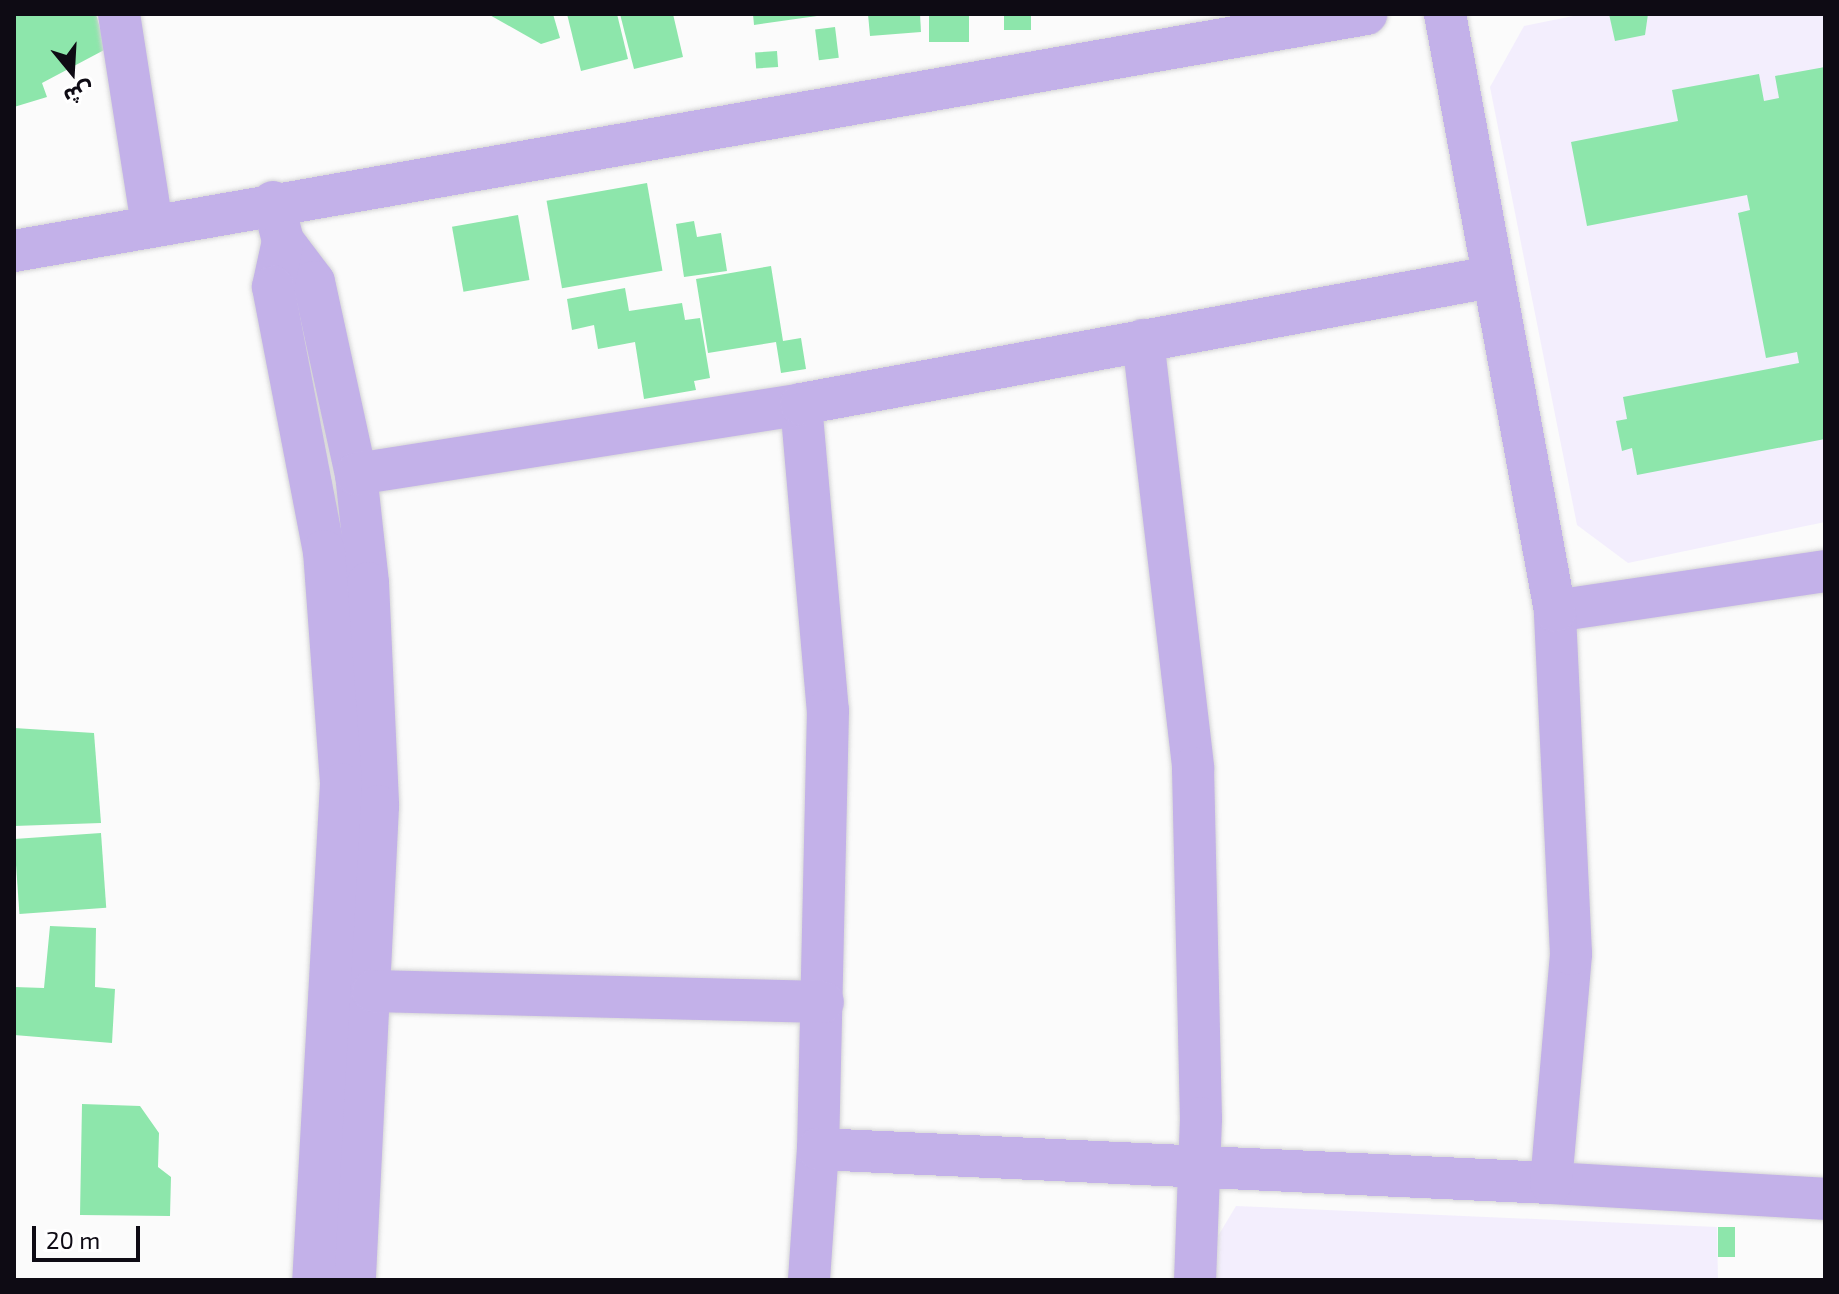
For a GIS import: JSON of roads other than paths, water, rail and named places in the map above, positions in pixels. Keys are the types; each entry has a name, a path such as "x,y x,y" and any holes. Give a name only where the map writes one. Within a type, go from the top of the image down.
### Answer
{"street":[{"path":"119,14 152,225"},
{"path":"14,251 152,225 278,221 1366,14"},
{"path":"1445,14 1491,277 1555,611 1571,954 1551,1183"},
{"path":"278,221 314,282 356,474 377,737 373,991 355,1280"},
{"path":"278,221 273,287 324,551 341,784 313,1280"},
{"path":"356,474 801,404 1491,277"},
{"path":"1143,340 1193,768 1200,1171 1195,1280"},
{"path":"801,404 828,710 823,1002 809,1280"},
{"path":"1555,611 1825,571"},
{"path":"373,991 823,1002"},
{"path":"818,1149 1200,1171 1551,1183 1825,1199"}]}
